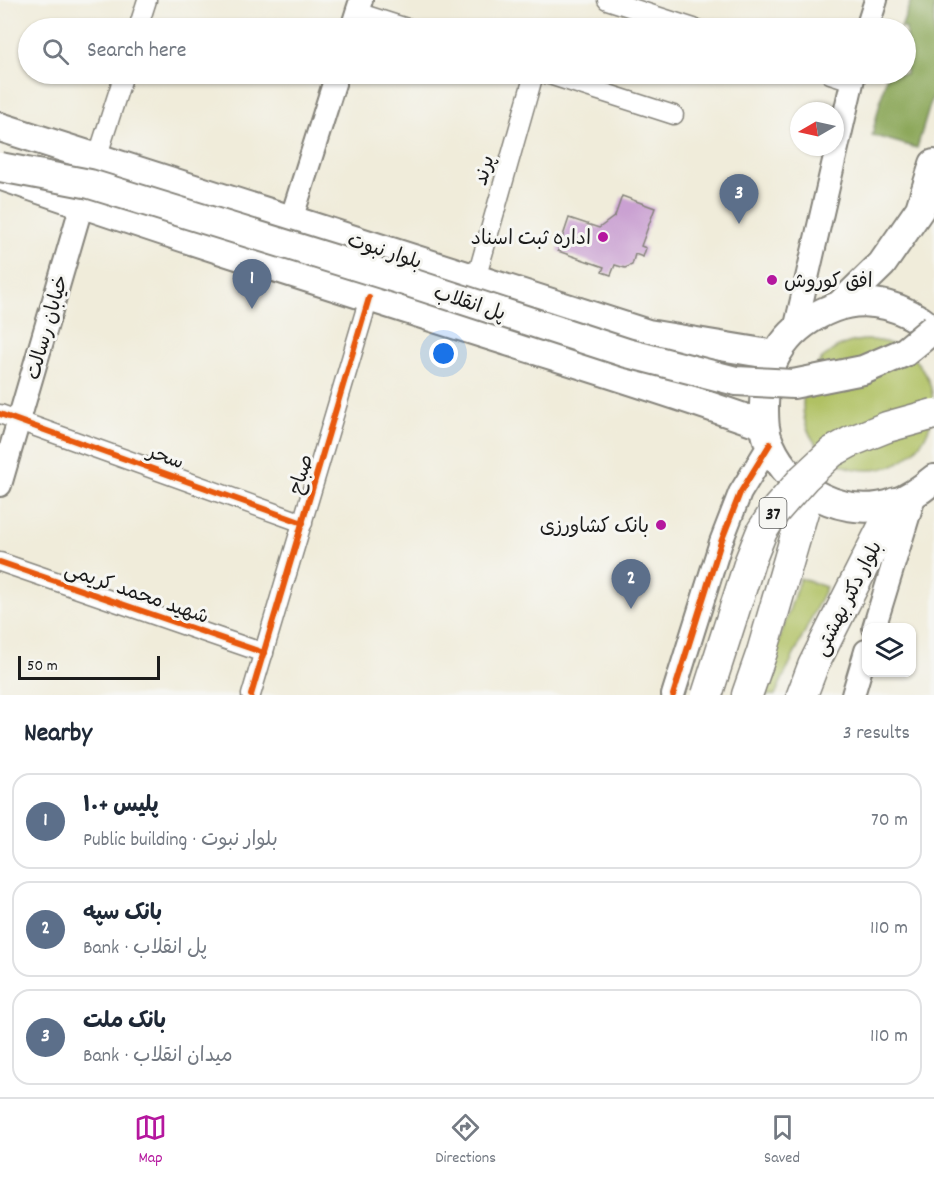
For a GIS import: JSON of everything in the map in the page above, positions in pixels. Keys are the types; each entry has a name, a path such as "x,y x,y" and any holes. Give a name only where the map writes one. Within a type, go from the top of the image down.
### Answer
{"highway":[{"name":"37","path":"707,695 750,561 762,531 775,511 804,478 832,452 887,427 934,414"},
{"name":"37","path":"747,695 762,652 808,491"},
{"name":"بلوار دکتر بهشتی","path":"802,695 813,666 915,492"}],"main road":[{"name":"بلوار نبوت","path":"0,127 648,334 775,355"},
{"path":"840,305 882,264 920,209 934,164"},
{"name":"پل انقلاب","path":"0,167 90,184 405,280 627,353 736,381 793,384 864,370 905,352 934,330"},
{"path":"0,175 369,298 698,401 767,435 765,384 775,355 795,330 816,315 840,305 882,304 921,320 934,330"},
{"name":"37","path":"767,435 780,462 792,478 808,491 828,501 850,507 873,507 915,492"}],"street":[{"path":"141,18 147,0"},
{"path":"607,0 663,18"},
{"path":"870,18 876,0"},
{"path":"356,14 371,18"},
{"path":"97,158 121,84"},
{"path":"291,220 334,84"},
{"name":"پرند","path":"476,279 531,84"},
{"path":"577,84 674,115"},
{"path":"795,330 851,84"},
{"name":"خیابان رسالت","path":"0,484 9,417 82,204"},
{"name":"صباح","path":"251,695 369,298"},
{"name":"سحر","path":"9,417 303,523"},
{"path":"673,695 721,542 740,492 767,435"},
{"path":"875,623 915,492"},
{"name":"شهید محمد کریمی","path":"0,561 264,653"},
{"path":"853,695 862,667"}],"green space":[{"path":"911,0 934,0 934,92 917,148 872,135 885,84 916,84 916,18 905,18"},
{"path":"868,340 893,345 914,359 928,380 933,405 928,430 914,451 893,465 868,470 843,465 822,451 808,430 803,405 808,380 822,359 843,345"},
{"path":"800,578 826,587 775,695 761,695"}],"building":[{"name":"اداره ثبت اسناد","path":"622,196 655,208 641,246 646,248 643,257 635,254 632,265 625,268 615,265 611,275 602,272 604,267 558,251 569,218 599,228 615,216"}],"cycle path":[{"path":"251,695 369,298"},
{"path":"0,414 303,523"},
{"path":"673,695 721,542 740,493 770,444"},
{"path":"0,562 264,653"}],"place":[{"name":"بانک ملت","path":"739,224"},
{"name":"اداره ثبت اسناد","path":"603,237"},
{"name":"افق کوروش","path":"772,280"},
{"name":"پلیس +۱۰","path":"252,309"},
{"name":"بانک کشاورزی","path":"661,525"},
{"name":"بانک سپه","path":"631,609"}]}
